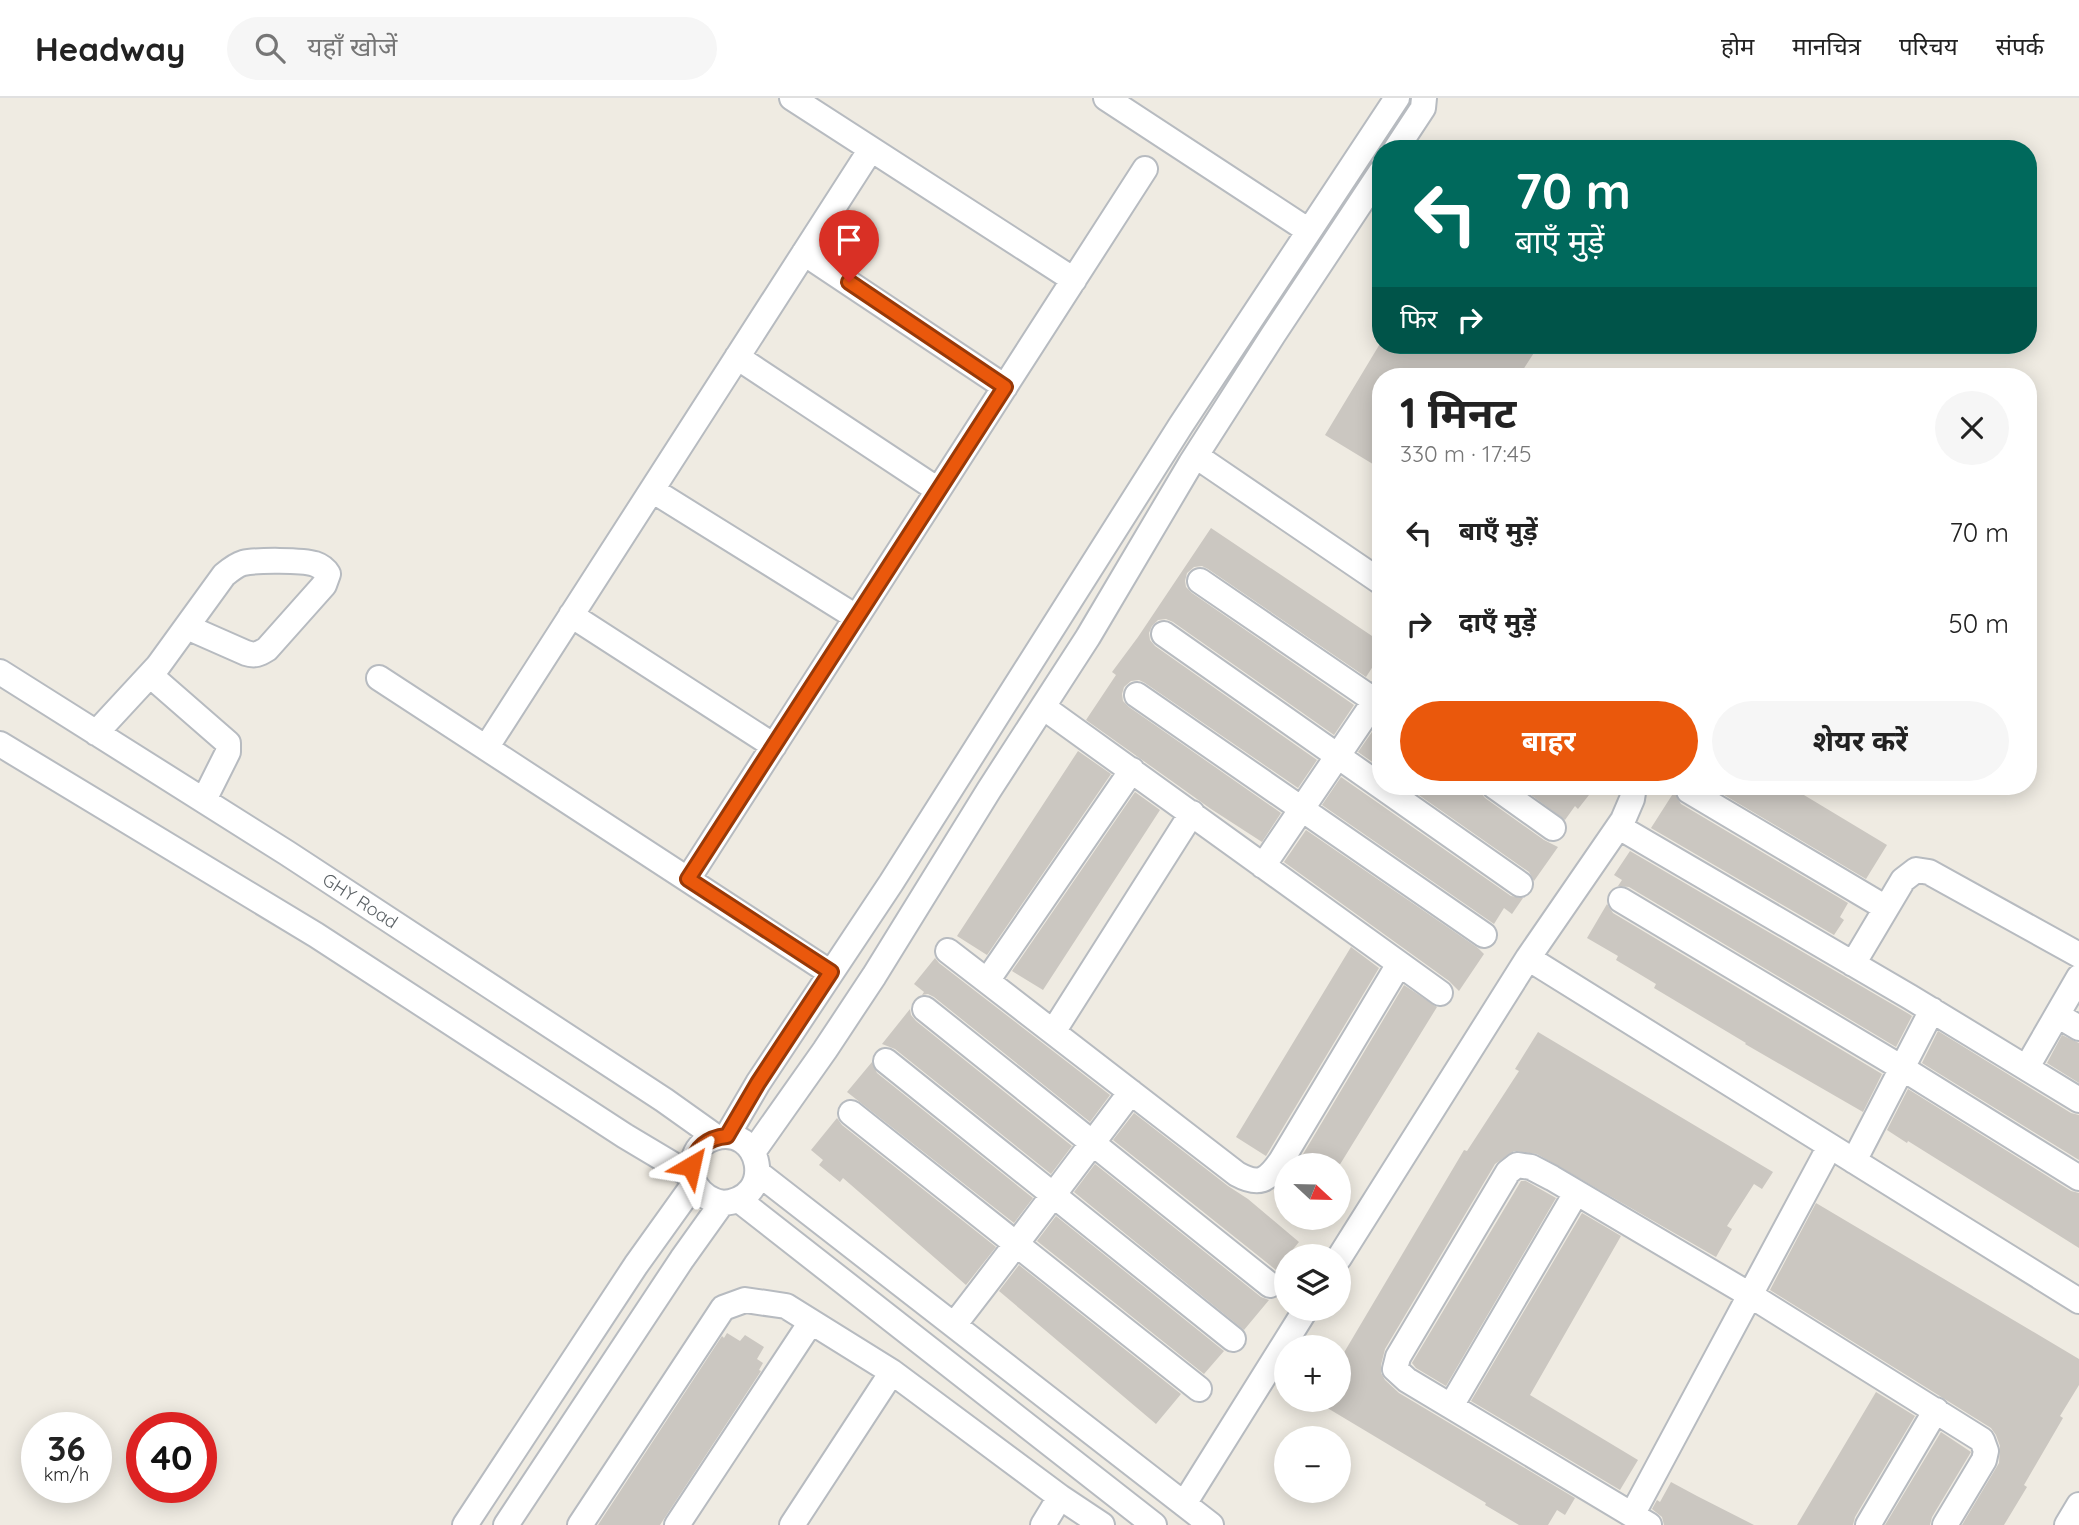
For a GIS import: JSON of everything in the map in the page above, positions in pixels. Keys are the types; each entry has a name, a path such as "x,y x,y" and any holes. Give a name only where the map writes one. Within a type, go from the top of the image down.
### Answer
{"street":[{"path":"792,98 1074,280"},
{"path":"1106,98 1309,231"},
{"path":"722,1136 891,883 1181,425 1396,98"},
{"path":"1402,140 1423,108 1424,98"},
{"path":"486,748 871,149"},
{"path":"688,879 1145,169"},
{"path":"755,1163 1088,637 1196,456 1372,186"},
{"path":"804,253 1005,387"},
{"path":"737,358 939,490"},
{"path":"1196,456 1372,576"},
{"path":"652,490 856,617"},
{"path":"96,733 150,675 224,575 243,564 261,562 308,563 326,570 328,574 324,585 267,649 259,654 246,653 187,627"},
{"path":"1200,581 1372,694"},
{"path":"571,615 774,746"},
{"path":"1164,634 1372,780"},
{"name":"GHY Road","path":"0,671 722,1136"},
{"path":"150,675 228,743 228,752 204,800"},
{"path":"379,678 831,972"},
{"path":"1137,695 1484,934"},
{"path":"1043,707 1440,993"},
{"path":"1263,866 1372,708"},
{"path":"0,744 316,935 693,1180 706,1197 730,1201 1154,1525"},
{"path":"987,981 1132,770"},
{"path":"1393,795 1520,884"},
{"path":"1507,795 1553,828"},
{"path":"1348,1244 1528,958 1619,827 1633,795"},
{"path":"1696,795 1886,908"},
{"path":"1053,1032 1192,813"},
{"path":"1619,827 1933,1010 2079,1100"},
{"path":"1853,964 1903,880 1916,870 1924,871 2079,955"},
{"path":"1621,900 1902,1068 2079,1178"},
{"path":"948,951 1237,1174 1259,1181 1268,1178 1281,1161 1399,964"},
{"path":"1528,958 2079,1301"},
{"path":"2027,1067 2079,977"},
{"path":"925,1009 1270,1285"},
{"path":"1854,1161 1933,1010"},
{"path":"2057,1015 2079,1028"},
{"path":"886,1060 1233,1339"},
{"path":"954,1325 1131,1092"},
{"path":"851,1113 1199,1389"},
{"path":"465,1525 693,1180 691,1166 694,1156 707,1141 722,1136 737,1138 746,1144 755,1163 755,1184 748,1193 730,1201 682,1259 506,1525"},
{"path":"1830,1146 1750,1295 1640,1520 1451,1406 1398,1373 1395,1368 1398,1357 1513,1167 1523,1164 1750,1295 1982,1440 1986,1451 1984,1460 1945,1525"},
{"path":"755,1163 954,1325 1210,1525"},
{"path":"1451,1406 1576,1193"},
{"path":"580,1525 723,1308 744,1300 786,1306 891,1372 1102,1525"},
{"path":"1184,1504 1298,1321"},
{"path":"677,1525 811,1322"},
{"path":"792,1525 891,1372"},
{"path":"1868,1525 1936,1410"},
{"path":"1043,1525 1060,1497"},
{"path":"2067,1525 2079,1506"}],"building":[{"path":"1374,354 1533,354 1524,368 1372,368 1372,464 1325,435"},
{"path":"1211,528 1372,636 1372,668 1366,677 1208,569 1202,566 1194,567 1187,573 1186,587 1192,593 1354,705 1334,735 1173,622 1158,620 1152,626 1150,640 1155,646 1317,760 1298,788 1145,683 1139,680 1131,681 1124,687 1123,701 1129,707 1281,813 1262,842 1086,720 1116,675 1112,672"},
{"path":"1372,732 1372,762 1358,752"},
{"path":"1078,751 1111,774 987,955 957,936"},
{"path":"1341,777 1511,896 1523,898 1512,914 1504,908 1494,924 1322,805"},
{"path":"1135,792 1160,810 1043,990 1012,971"},
{"path":"1419,795 1483,795 1544,840 1558,847 1534,881 1529,872"},
{"path":"1531,795 1589,795 1578,809 1575,806 1565,820"},
{"path":"1672,795 1676,795 1681,804 1848,903 1840,917 1844,920 1834,935 1651,828"},
{"path":"1724,795 1804,795 1887,845 1866,879"},
{"path":"1306,830 1484,954 1459,991 1449,981 1284,862"},
{"path":"1630,851 1912,1016 1896,1047 1629,887 1618,886 1622,880 1614,875"},
{"path":"1607,904 1613,913 1882,1074 1863,1112 1654,988 1656,984 1616,960 1618,956 1587,938"},
{"path":"1351,947 1379,968 1266,1156 1236,1137"},
{"path":"935,958 1110,1095 1090,1122 934,997 922,995 924,992 914,984"},
{"path":"1404,985 1437,1007 1347,1153 1304,1153"},
{"path":"910,1009 916,1021 1072,1146 1051,1174 895,1049 882,1044"},
{"path":"1938,1031 2071,1113 2079,1115 2079,1160 1922,1063"},
{"path":"1538,1032 1773,1172 1762,1189 1754,1184 1727,1226 1732,1229 1716,1257 1537,1154 1514,1151 1495,1164 1385,1349 1381,1373 1399,1393 1575,1498 1565,1515 1557,1510 1548,1525 1519,1525 1334,1412 1351,1412 1351,1341 1464,1150 1467,1151 1519,1071 1515,1069"},
{"path":"2062,1035 2079,1043 2079,1083 2047,1063"},
{"path":"872,1062 877,1073 1033,1198 1014,1223 847,1092"},
{"path":"1908,1089 2071,1191 2079,1193 2079,1248 1887,1130"},
{"path":"1134,1113 1248,1199 1274,1221 1274,1230 1285,1230 1299,1242 1274,1244 1274,1268 1113,1140"},
{"path":"837,1118 842,1125 996,1247 966,1285 843,1178 840,1182 819,1165 823,1160 811,1150"},
{"path":"1095,1164 1261,1297 1269,1300 1244,1330 1074,1192"},
{"path":"1521,1181 1526,1181 1556,1198 1446,1386 1412,1363"},
{"path":"1816,1203 2079,1359 2079,1385 2024,1485 2027,1487 2004,1525 1962,1525 1999,1463 2000,1446 1991,1428 1770,1290"},
{"path":"1582,1213 1621,1236 1530,1395 1638,1460 1620,1490 1471,1401"},
{"path":"1056,1216 1224,1351 1204,1374 1037,1241"},
{"path":"1019,1265 1181,1394 1156,1424 999,1291"},
{"path":"727,1333 740,1341 745,1335 764,1347 757,1359 763,1363 759,1370 761,1371 660,1525 598,1525 722,1336 724,1338"},
{"path":"1876,1392 1915,1416 1855,1517 1853,1525 1797,1525"},
{"path":"1941,1432 1971,1452 1932,1517 1930,1525 1885,1525"},
{"path":"1671,1482 1754,1525 1664,1525 1662,1517 1652,1509 1657,1500 1660,1502"}],"route":[{"path":"691,1166 699,1147 716,1137 727,1136 758,1083 831,972 688,879 1005,387 849,282"}]}
